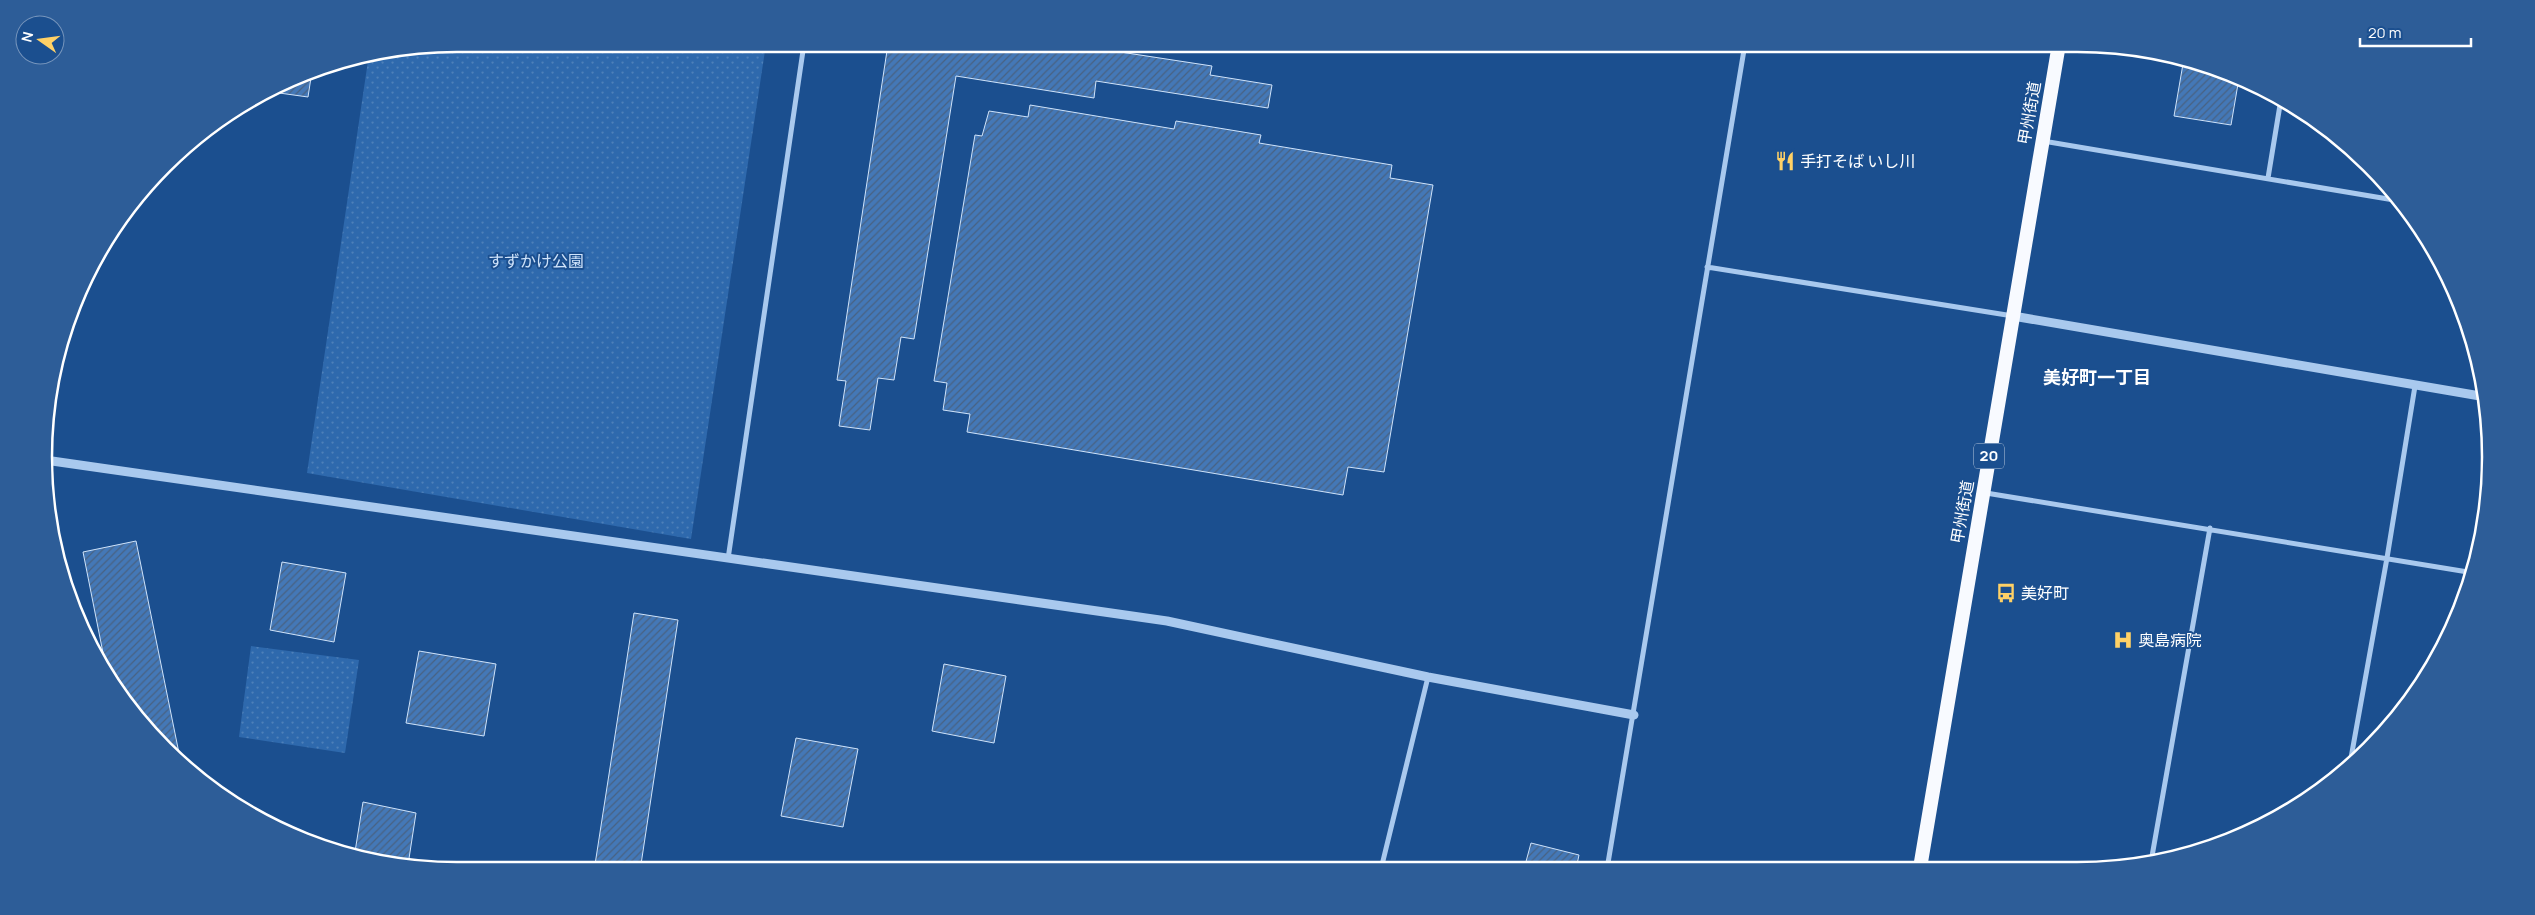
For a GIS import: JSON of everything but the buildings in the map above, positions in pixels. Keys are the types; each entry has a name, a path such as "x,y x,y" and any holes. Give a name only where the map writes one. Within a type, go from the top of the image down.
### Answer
{"highway":[{"name":"甲州街道","path":"1921,862 2058,52"}],"street":[{"path":"728,559 803,52"},
{"path":"1608,862 1744,52"},
{"path":"2268,178 2280,107"},
{"path":"2042,141 2389,199"},
{"path":"1708,267 2013,316 2478,397"},
{"path":"2351,756 2387,558 2415,386"},
{"path":"52,461 1167,621 1428,677 1634,715"},
{"path":"1983,492 2466,572"},
{"path":"2153,856 2210,528"},
{"path":"1384,862 1428,677"}],"green space":[{"name":"すずかけ公園","path":"458,52 765,52 691,539 307,473 368,62 405,56"},
{"path":"251,646 359,660 345,753 239,737"}],"place":[{"name":"手打そば いし川","path":"1785,161"},
{"name":"美好町","path":"2006,593"},
{"name":"奥島病院","path":"2123,640"}],"district":[{"name":"美好町一丁目","path":"2097,378"}]}
